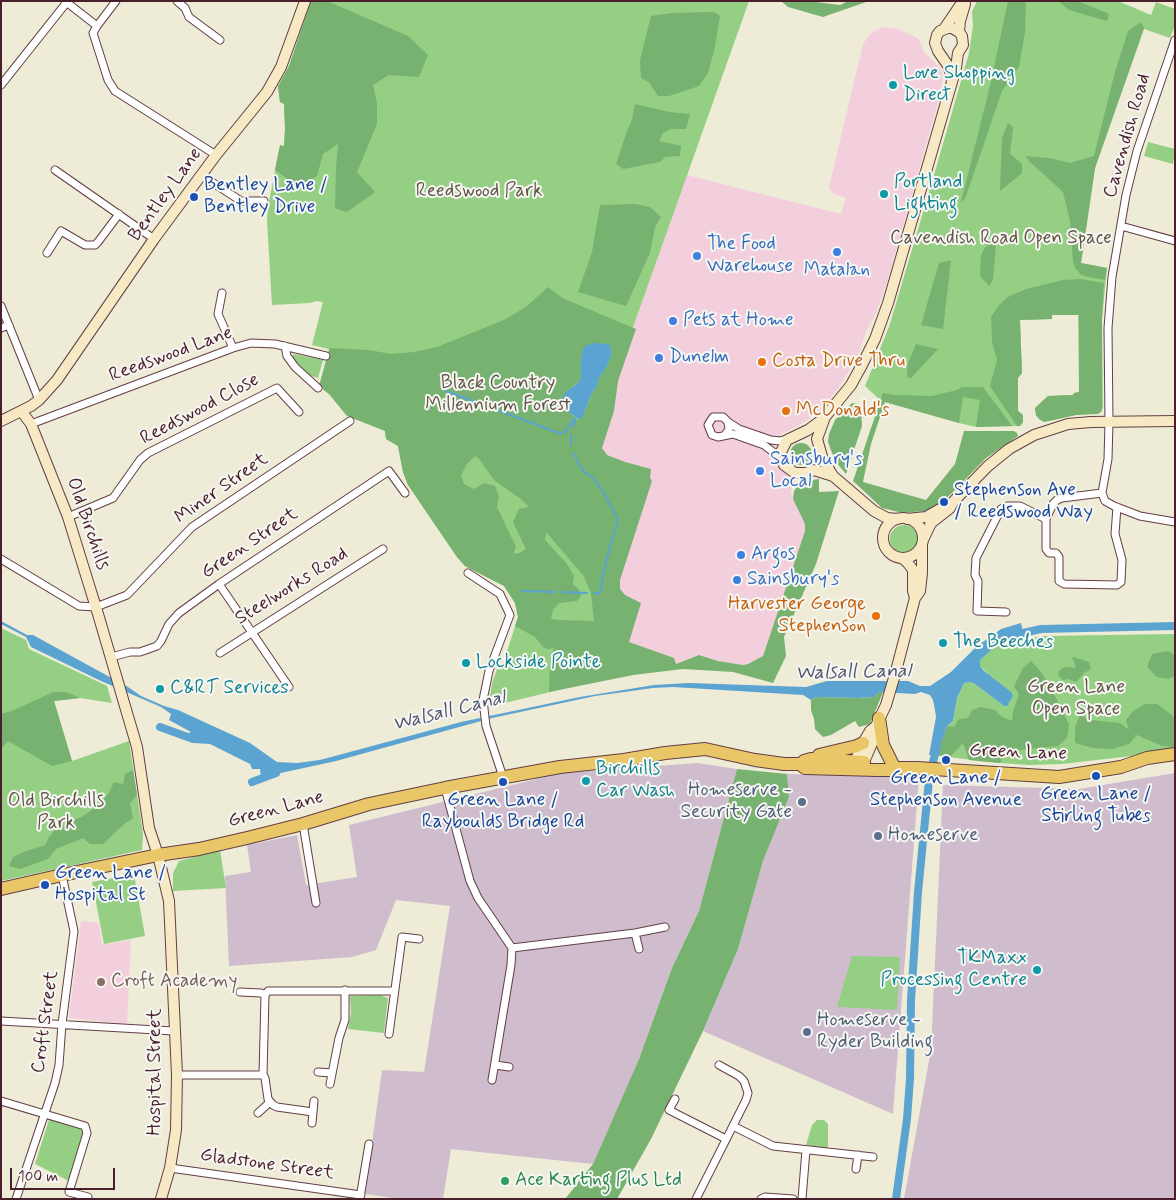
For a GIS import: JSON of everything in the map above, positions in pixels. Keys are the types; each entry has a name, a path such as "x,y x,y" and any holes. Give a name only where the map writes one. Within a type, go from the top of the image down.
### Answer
{"highway":[{"path":"878,722 883,745 896,766"},
{"path":"805,762 814,756 863,743"},
{"name":"Green Lane","path":"1,889 158,855 199,849 303,824 369,804 445,788 560,767 705,748 755,760 784,764 805,762 860,766 896,766 1059,777 1121,767 1146,758 1175,754"}],"street":[{"path":"116,1 93,34 108,80 115,91 216,155"},
{"path":"177,1 185,8 188,17 220,40"},
{"name":"Bentley Lane","path":"39,400 57,380 201,175 267,92 280,67 305,1"},
{"path":"952,81 949,67 936,47 935,39 965,1"},
{"path":"782,459 764,445 733,434 715,436 709,432 708,425 710,419 716,416 723,417 739,429 780,441 808,430 825,417 851,385 882,321 952,81 958,53 963,45 959,32 965,1"},
{"path":"1,85 66,2 97,26"},
{"path":"944,29 952,28 959,32"},
{"name":"Cavendish Road","path":"1102,493 1108,459 1108,328 1120,226 1137,151 1173,53 1175,40"},
{"path":"942,54 950,56 958,53"},
{"path":"55,170 154,240"},
{"path":"201,175 241,202 264,201"},
{"path":"47,253 61,231 85,245 95,244 119,214"},
{"path":"1120,226 1175,241"},
{"path":"222,293 218,314 233,348"},
{"path":"1,306 39,400 22,412 1,421"},
{"path":"1,328 9,324"},
{"name":"Reedswood Lane","path":"31,424 233,348 251,343 275,344 326,356"},
{"path":"285,346 287,356 295,367 318,388"},
{"name":"Reedswood Close","path":"68,518 113,498 140,460 148,453 277,388 298,412"},
{"name":"Old Birchills","path":"22,412 31,424 68,518 96,607 137,747 149,828 158,855"},
{"path":"808,472 816,468 819,463 818,434 825,417"},
{"name":"Miner Street","path":"96,607 127,594 192,526 350,421"},
{"path":"725,435 729,429 728,422"},
{"path":"799,434 812,437 836,478 870,507 887,518 901,519 926,517 953,502 995,460 1023,440 1043,431 1068,424 1175,422"},
{"path":"788,439 781,452 784,465 795,473 814,470 836,478"},
{"name":"Green Street","path":"111,657 130,652 140,652 156,646 178,613 389,471 405,493"},
{"path":"1117,507 1114,534 1122,565 1121,582 1117,585 1064,584 1059,581 1059,557 1056,553 1049,553 1046,550 1046,519 1057,500 1102,493 1106,502 1117,507 1140,516 1175,522"},
{"path":"870,507 884,536 886,548 896,557 902,558 914,555 923,542 931,524 950,508 953,502"},
{"path":"1006,612 977,611 978,581 976,558 1001,509 1006,506 1020,506 1046,519"},
{"path":"860,766 876,734 878,722 896,672 915,598 920,591 921,584 923,542 920,527 915,523 901,519 890,524 884,536"},
{"name":"Steelworks Road","path":"220,653 383,549"},
{"path":"902,558 908,562 912,570 915,598"},
{"path":"1,559 79,606 96,607"},
{"path":"468,573 500,594 510,615 485,686 483,700 486,726 503,777"},
{"path":"219,584 289,687"},
{"path":"860,766 863,743 878,722"},
{"path":"445,788 470,881 478,898 512,948 511,965 492,1080"},
{"path":"303,824 316,904"},
{"name":"Hospital Street","path":"158,855 169,901 173,955 174,1031 177,1075 176,1130 170,1168 161,1199"},
{"name":"Croft Street","path":"16,1199 60,1065 62,1024 74,931 62,875"},
{"path":"512,948 665,928"},
{"path":"635,933 639,949"},
{"path":"389,1034 402,937 419,939"},
{"path":"330,1084 339,1038 345,1020 346,990"},
{"path":"264,994 268,991 394,991"},
{"path":"240,992 261,992 264,994"},
{"path":"264,994 263,1075 266,1078 268,1099 277,1107 313,1112"},
{"path":"1,1021 174,1031"},
{"path":"495,1065 509,1067"},
{"path":"696,1199 746,1100 747,1088 739,1076 719,1066"},
{"path":"318,1072 332,1073"},
{"path":"177,1075 263,1075"},
{"path":"675,1099 669,1110 726,1139"},
{"path":"1,1101 83,1124 87,1129 69,1192 88,1197"},
{"path":"312,1123 314,1101"},
{"path":"258,1113 270,1102"},
{"path":"733,1126 773,1146 873,1157"},
{"path":"360,1197 368,1144"},
{"path":"802,1199 806,1150"},
{"path":"856,1169 858,1155"},
{"name":"Gladstone Street","path":"170,1168 360,1197"},
{"path":"761,1199 765,1197 793,1199"}],"shaded area":[{"path":"883,27 897,29 918,38 925,53 941,69 943,75 940,96 888,279 857,358 837,390 824,406 808,420 782,434 773,454 785,473 797,478 791,493 805,524 805,531 763,656 743,665 718,661 699,655 676,664 638,665 611,594 588,454 687,175 841,214 846,198 834,194 829,187 863,44 871,33"},
{"path":"697,763 737,769 699,911 672,968 639,1059 593,1164 451,1149 443,1199 399,1199 365,1194 382,1070 424,1072 450,906 396,900 376,950 352,957 229,966 225,876 251,872 247,845 297,835 306,885 357,877 349,825 561,773"},
{"path":"1175,773 1175,1199 904,1199 931,1050 943,785 1079,789"},
{"path":"787,774 919,777 893,1114 703,1031 738,949 763,861 789,797"},
{"name":"Croft Academy","path":"81,921 99,923 102,945 131,940 127,1024 69,1018"}],"green space":[{"name":"Reedswood Park","path":"311,1 749,1 588,454 611,594 625,636 633,675 584,684 492,706 490,697 492,683 497,669 501,670 518,617 515,603 504,586 465,566 457,557 408,485 403,472 398,446 386,439 385,431 348,415 319,386 329,349 312,345 323,302 272,305 267,221 268,207 280,145 284,146 285,129 284,104 280,102 278,87 289,66"},
{"path":"311,1 327,1 408,36 428,55 419,77 389,75 373,85 377,103 377,124 357,172 375,192 347,212 335,208 338,144 323,154 317,176 300,186 275,170 280,145 284,146 285,129 284,104 280,102 278,86 289,66"},
{"path":"781,1 808,1 840,5 848,1 869,1 823,17 788,7"},
{"name":"Cavendish Road Open Space","path":"977,1 1118,1 1151,15 1156,2 1175,9 1175,25 1170,38 1144,29 1095,168 1081,263 1107,268 1102,319 1103,407 1100,413 1076,415 1044,422 1036,415 1035,408 1048,396 1073,395 1079,392 1078,315 1052,315 1052,319 1020,320 1022,373 1018,378 1018,411 1023,415 1023,422 1020,426 976,427 959,423 885,402 880,400 865,386 889,327 930,189 969,53 973,26 972,12"},
{"path":"1008,1 1026,1 1025,32 1019,67 1002,91 965,199 961,202 990,86"},
{"path":"1058,1 1080,2 1109,14 1107,21 1069,10"},
{"path":"714,12 720,16 708,73 699,86 669,96 658,96 649,82 641,78 640,60 651,16 672,13"},
{"path":"1141,22 1144,28 1095,168 1081,263 1107,268 1105,280 1081,275 1075,268 1070,221 1063,192 1026,156 1049,158 1070,163 1094,156 1115,72 1128,31"},
{"path":"635,104 669,112 690,114 686,129 671,129 663,133 659,141 681,146 680,156 665,157 660,162 623,169 616,164 632,120"},
{"path":"1008,123 1013,127 1010,154 1022,164 1022,173 1000,191 1002,138"},
{"path":"1148,142 1175,149 1173,164 1144,156"},
{"path":"635,204 650,207 661,217 655,227 650,253 626,306 578,292 592,252 600,205"},
{"path":"991,242 996,245 993,280 989,286 980,276 981,255"},
{"path":"951,260 943,329 921,325 939,263"},
{"path":"1081,279 1104,283 1102,411 1098,414 1076,415 1044,422 1039,419 1035,408 1048,396 1073,395 1079,392 1079,315 1052,315 1052,319 1020,320 1022,373 1018,378 1018,411 1023,415 1023,422 1020,426 1017,426 990,386 997,360 992,342 991,317 998,306 1008,297 1026,289 1063,280"},
{"name":"Black Country Millennium Forest","path":"548,287 562,298 636,329 618,381 614,411 602,448 607,455 651,469 650,478 652,481 620,580 620,589 625,595 641,603 629,642 674,658 676,664 699,655 718,661 743,665 763,656 805,531 805,524 793,499 794,491 798,485 819,479 819,492 839,491 816,564 784,637 786,656 773,683 733,672 683,669 633,675 549,692 550,661 554,648 544,648 535,637 515,626 518,617 515,603 504,586 465,566 457,557 408,485 403,472 398,446 386,439 385,431 347,416 329,394 319,386 330,348 369,350 391,354 414,352 437,347 504,320 526,307","holes":["612,353 584,414 578,420 566,409 572,386 579,382 581,377 581,359","475,456 495,481 529,507 519,509 513,522 526,549 520,553 513,554 516,547 497,507 499,496 495,486 484,483 474,489 464,484 461,476 466,465","546,532 583,575 591,593 594,621 551,619 553,610 559,603 577,601 581,596 579,590 573,584 574,576 567,564 545,540"]},
{"path":"916,344 938,349 911,378 907,377 907,366"},
{"path":"294,354 323,360 318,378 308,375 301,370 292,357"},
{"path":"962,387 983,387 1012,426 976,427 980,400 963,397 959,423 885,402 871,444 863,482 926,500 955,464 964,431 1014,431 1018,436 986,458 933,510 903,513 882,508 853,481 883,393 932,396"},
{"path":"852,403 861,406 862,426 846,474 835,461 828,442 835,420"},
{"path":"801,443 809,446 812,454 809,462 801,465 793,462 790,454 793,446"},
{"path":"904,525 914,529 918,539 914,549 904,553 894,549 890,539 894,529"},
{"name":"Old Birchills Park","path":"1,628 26,640 29,649 107,686 112,703 80,698 54,701 72,761 129,741 143,834 142,850 1,881"},
{"name":"Green Lane Open Space","path":"1175,634 1175,751 1062,764 1028,765 934,755 947,726 953,721 957,698 964,683 970,682 975,684 1004,706 987,673 980,666 980,660 985,654 997,646 1042,636"},
{"path":"1168,651 1175,655 1175,676 1168,679 1157,677 1147,667 1152,654"},
{"path":"1072,658 1089,662 1091,669 1084,673 1076,682 1068,679 1062,680 1058,674 1060,670 1065,667 1074,668 1076,666"},
{"path":"1031,661 1042,673 1062,709 1069,725 1067,738 1058,746 1019,750 1005,755 1000,763 969,760 963,743 950,757 934,755 947,726 954,727 959,719 968,718 972,710 981,707 995,710 1002,717 1012,721 1019,694 1014,686 1023,668"},
{"path":"53,692 66,692 80,698 54,701 72,761 52,766 8,741 1,749 1,714"},
{"path":"879,692 883,692 870,724 859,727 855,721 831,735 823,737 815,729 811,700 816,697 874,697"},
{"path":"1145,704 1157,704 1173,716 1175,719 1175,747 1162,746 1137,735 1129,744 1112,749 1093,748 1075,743 1075,727 1080,715 1091,720 1120,723 1129,730 1126,720 1133,711"},
{"path":"737,769 787,774 789,797 763,861 738,949 703,1031 651,1139 617,1199 565,1199 593,1164 639,1059 672,968 699,911"},
{"path":"133,770 137,795 130,803 133,818 103,844 90,844 83,838 56,849 48,859 20,869 9,866 13,857 45,845 56,829 83,816 99,805 109,793 114,782 123,784 125,774"},
{"path":"220,850 226,888 173,891 173,873 179,861"},
{"path":"134,874 145,936 104,944 92,882"},
{"path":"852,956 900,957 897,1010 837,1007"},
{"path":"380,995 388,998 384,1033 348,1029 351,1013 350,996"},
{"path":"51,1118 82,1127 86,1131 69,1181 35,1164"},
{"path":"817,1120 824,1120 828,1124 828,1148 806,1145 812,1125"}],"water":[{"path":"594,343 609,344 612,353 580,420 565,409 562,401 563,396 579,382 581,377 583,348"},
{"path":"1,621 27,635 33,635 141,696 178,710 250,743 277,762 297,763 320,760 461,722 580,697 654,685 689,683 806,687 827,681 908,681 920,686 930,686 951,672 976,647 1001,629 1021,623 1024,636 994,647 980,660 980,666 984,671 1011,692 1013,696 1007,706 1004,706 975,684 970,682 964,683 957,698 953,721 947,726 934,755 929,755 936,717 933,700 930,695 921,692 915,694 879,692 874,697 816,697 811,700 803,695 673,687 595,696 492,718 336,761 267,776 252,782 261,778 260,769 252,769 250,764 210,744 193,743 186,740 183,738 184,735 191,732 169,720 171,714 161,707 101,681 31,647 26,637 1,624"}],"waterway":[{"path":"446,391 556,432 566,431 575,418"},
{"path":"573,427 575,420"},
{"path":"571,435 571,445"},
{"path":"573,453 583,471 593,478 602,490 618,519 603,573 601,589 599,593 594,593"},
{"path":"522,591 555,592"},
{"path":"562,592 587,593"},
{"path":"1014,635 1041,629 1175,626"},
{"path":"160,727 193,739"},
{"path":"896,1199 907,1119 910,1079 911,1000 918,892 929,780 937,745"},
{"path":"252,782 276,773"}],"place":[{"name":"Love Shopping Direct","path":"893,85"},
{"name":"Portland Lighting","path":"884,194"},
{"name":"Bentley Lane / Bentley Drive","path":"194,197"},
{"name":"Matalan","path":"837,252"},
{"name":"The Food Warehouse","path":"697,256"},
{"name":"Pets at Home","path":"673,321"},
{"name":"Dunelm","path":"659,358"},
{"name":"Costa Drive Thru","path":"762,362"},
{"name":"McDonald's","path":"786,411"},
{"name":"Sainsbury's Local","path":"760,471"},
{"name":"Stephenson Ave / Reedswood Way","path":"944,502"},
{"name":"Argos","path":"741,555"},
{"name":"Sainsbury's","path":"737,580"},
{"name":"Harvester George Stephenson","path":"876,616"},
{"name":"The Beeches","path":"943,643"},
{"name":"Lockside Pointe","path":"466,663"},
{"name":"C&RT Services","path":"160,689"},
{"name":"Green Lane / Stephenson Avenue","path":"946,760"},
{"name":"Green Lane / Stirling Tubes","path":"1096,776"},
{"name":"Birchills Car Wash","path":"586,781"},
{"name":"Green Lane / Rayboulds Bridge Rd","path":"503,782"},
{"name":"Homeserve - Security Gate","path":"802,802"},
{"name":"Homeserve","path":"878,836"},
{"name":"Green Lane / Hospital St","path":"45,885"},
{"name":"TKMaxx Processing Centre","path":"1037,970"},
{"name":"Croft Academy","path":"101,982"},
{"name":"Homeserve - Ryder Building","path":"807,1032"},
{"name":"Ace Karting Plus Ltd","path":"505,1181"}],"water label":[{"name":"Walsall Canal","path":"853,673"},
{"name":"Walsall Canal","path":"449,712"}]}
